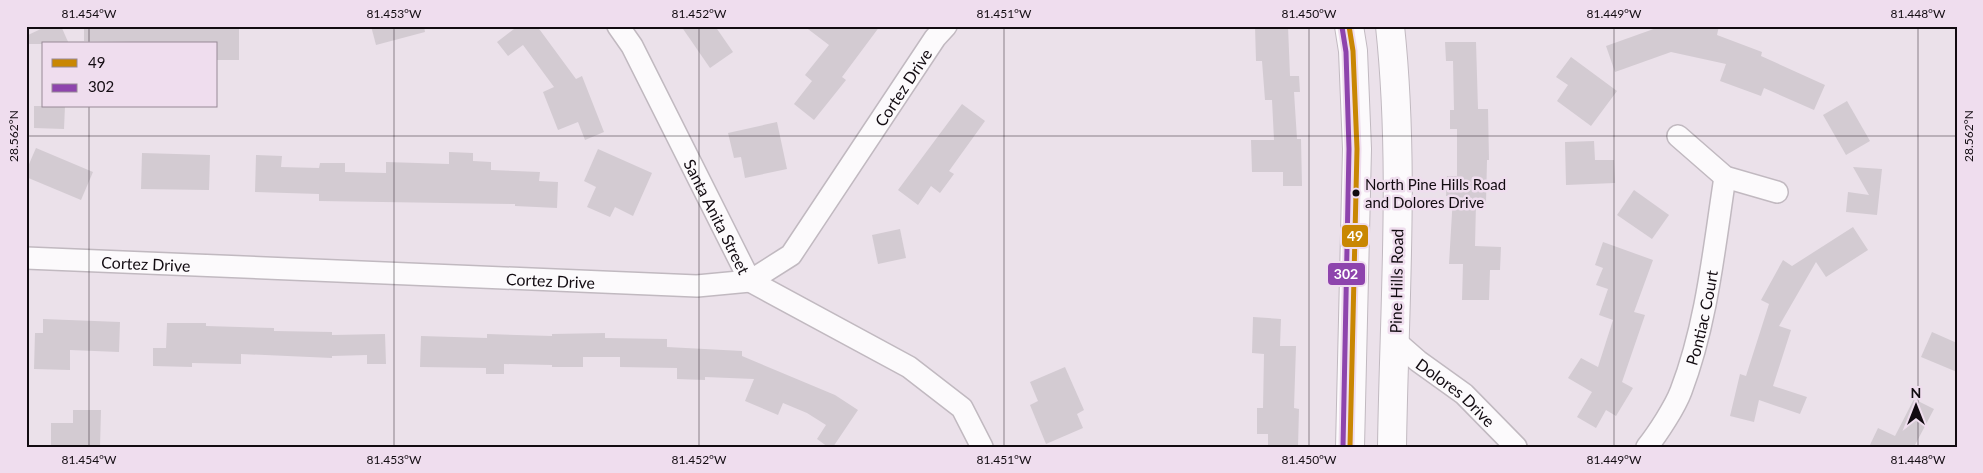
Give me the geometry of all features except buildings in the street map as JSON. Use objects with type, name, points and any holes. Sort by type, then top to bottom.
[{"type":"main road","points":[[1349,26],[1353,51],[1357,149],[1350,447]]},
{"type":"main road","name":"Pine Hills Road","points":[[1390,26],[1397,146],[1397,250],[1392,447]]},
{"type":"street","name":"Santa Anita Street","points":[[618,26],[632,46],[750,281],[909,367],[962,408],[982,447]]},
{"type":"street","name":"Cortez Drive","points":[[26,258],[697,286],[750,281],[791,255],[935,38],[946,26]]},
{"type":"street","points":[[1678,136],[1725,177],[1777,192]]},
{"type":"street","name":"Pontiac Court","points":[[1647,447],[1680,392],[1695,347],[1706,295],[1725,177]]},
{"type":"street","name":"Dolores Drive","points":[[1394,340],[1418,361],[1464,394],[1516,447]]},
{"type":"transit line","name":"49","points":[[1349,26],[1353,51],[1357,149],[1350,447]]},
{"type":"transit line","name":"302","points":[[1342,27],[1346,52],[1349,149],[1343,447]]},
{"type":"place","name":"North Pine Hills Road and Dolores Drive","points":[[1356,193]]}]
